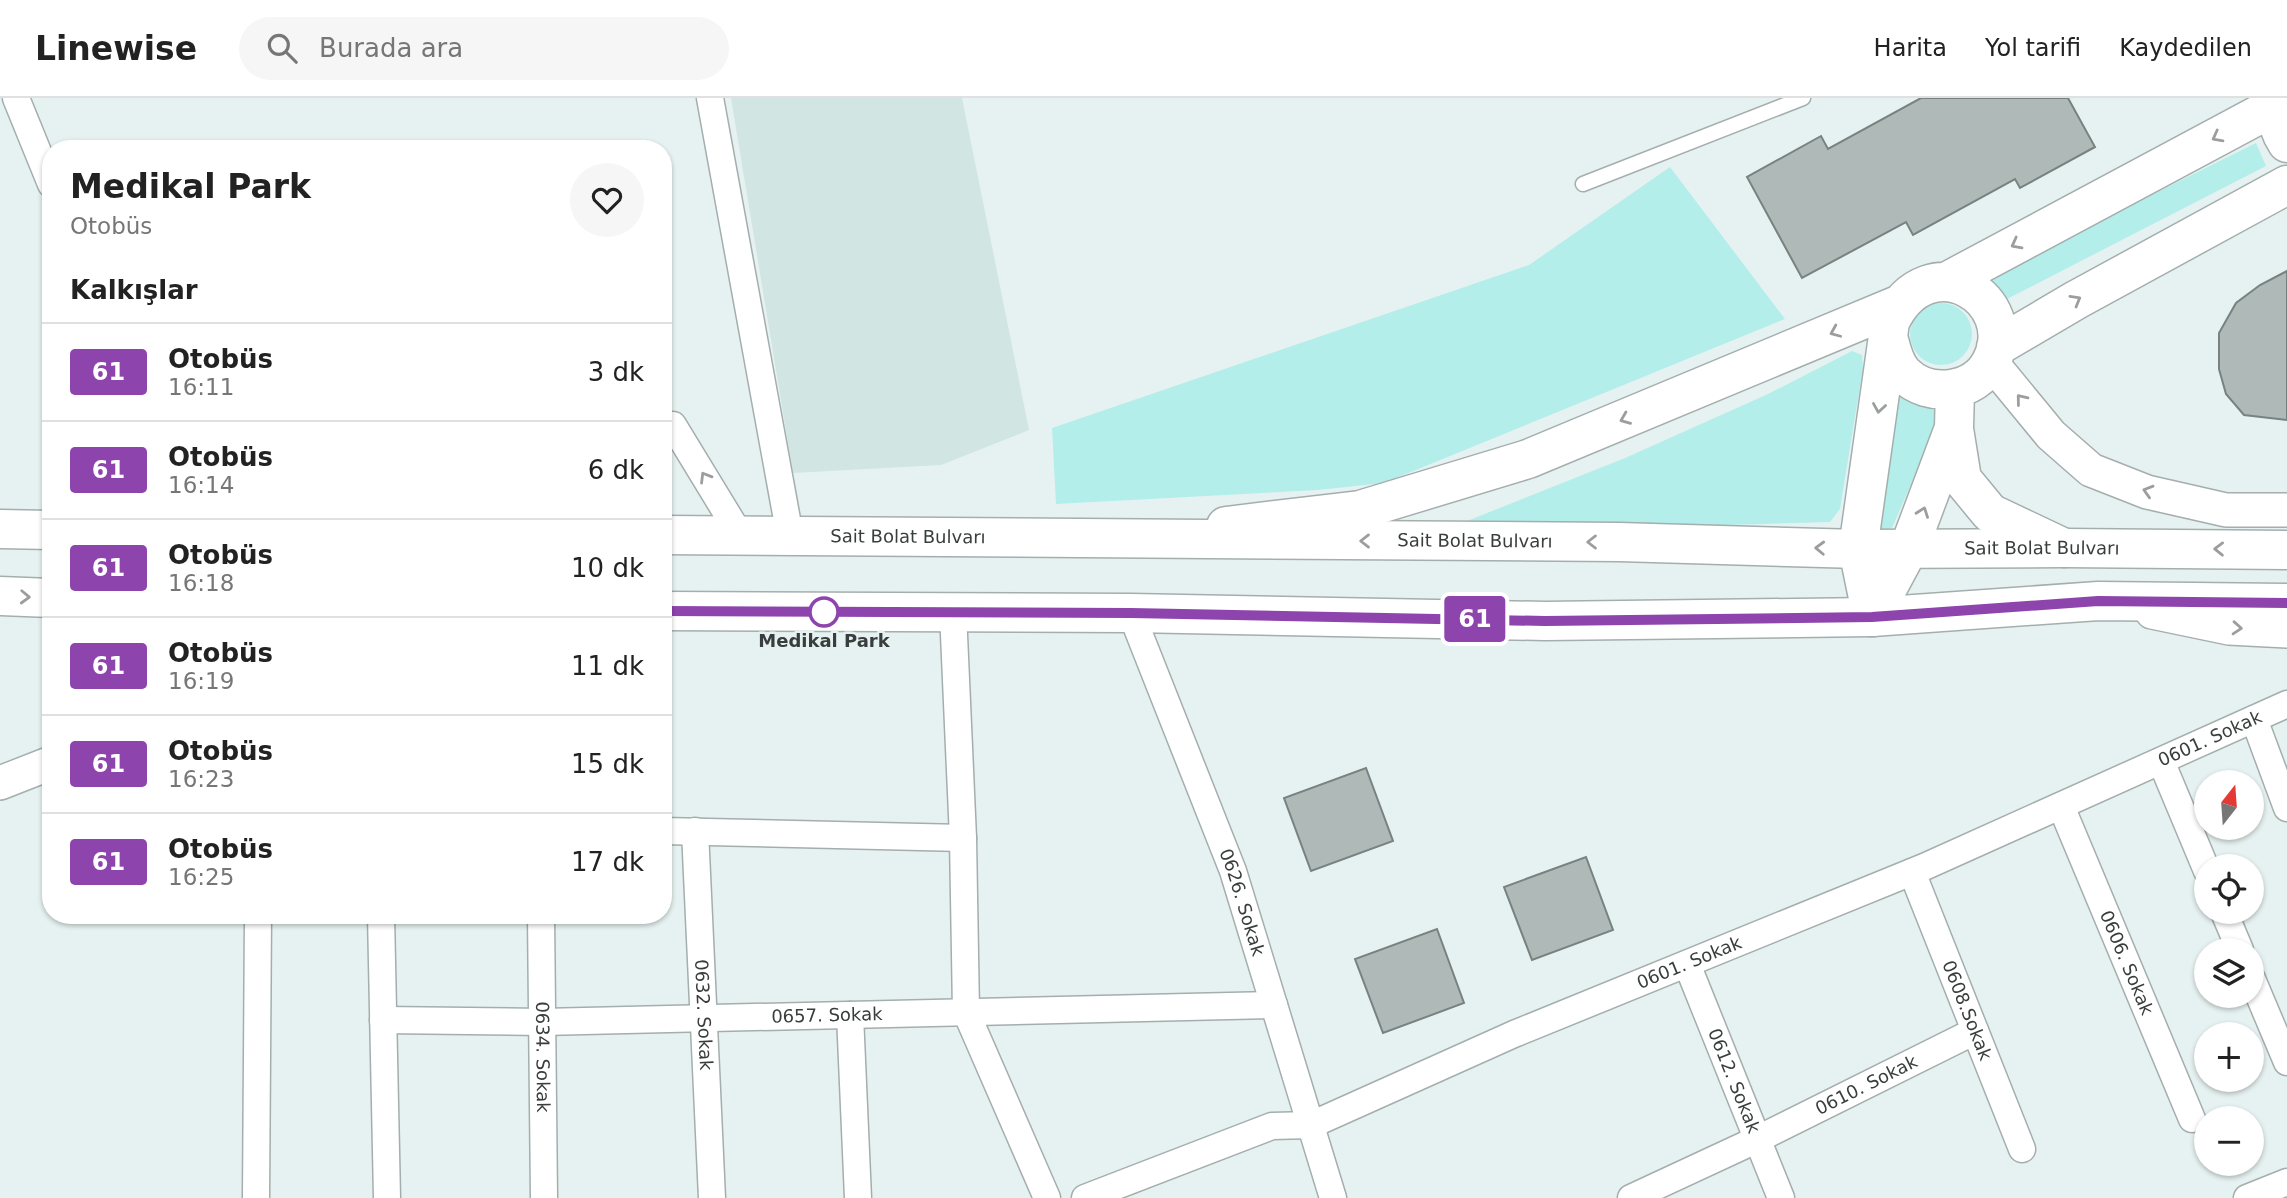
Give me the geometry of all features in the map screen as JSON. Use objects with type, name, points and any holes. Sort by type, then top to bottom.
[{"type":"main road","points":[[2278,101],[2277,120],[2287,143]]},
{"type":"main road","points":[[1946,282],[2278,101]]},
{"type":"main road","points":[[1994,355],[2076,300],[2287,185]]},
{"type":"main road","points":[[1872,617],[1858,549],[1894,323],[1911,292],[1928,284],[1946,282],[1965,286],[1980,296],[1992,311],[1997,329],[1994,355],[1982,375],[1955,389],[1936,390],[1918,384],[1904,374],[1894,358],[1894,323]]},
{"type":"main road","points":[[1122,539],[1360,509],[1386,502],[1528,458],[1894,323]]},
{"type":"main road","points":[[1955,389],[1954,428],[1962,479],[1990,513],[2064,548]]},
{"type":"main road","points":[[1872,617],[1909,548],[1954,428]]},
{"type":"main road","points":[[0,529],[42,530]]},
{"type":"main road","name":"Sait Bolat Bulvarı","points":[[672,535],[1619,542],[1858,549],[2287,550]]},
{"type":"main road","points":[[0,596],[42,598]]},
{"type":"main road","points":[[672,611],[1131,613],[1545,621],[1872,617],[2098,601],[2287,603]]},
{"type":"street","points":[[16,98],[42,162]]},
{"type":"street","points":[[710,98],[790,536]]},
{"type":"street","points":[[1994,355],[2051,435],[2091,470],[2147,492],[2226,510],[2287,510]]},
{"type":"street","points":[[672,425],[740,535]]},
{"type":"street","points":[[2098,601],[2229,628],[2287,631]]},
{"type":"street","points":[[953,612],[963,838],[966,1012],[1046,1198]]},
{"type":"street","name":"0626. Sokak","points":[[1131,613],[1233,871],[1333,1198]]},
{"type":"street","name":"0601. Sokak","points":[[1085,1198],[1272,1126],[1311,1125],[1514,1034],[1912,872],[2287,704]]},
{"type":"street","points":[[2254,719],[2287,808]]},
{"type":"street","points":[[2161,761],[2200,854]]},
{"type":"street","points":[[0,783],[42,766]]},
{"type":"street","name":"0606. Sokak","points":[[2061,806],[2192,1119]]},
{"type":"street","points":[[672,831],[963,838]]},
{"type":"street","name":"0632. Sokak","points":[[695,831],[712,1198]]},
{"type":"street","name":"0608.Sokak","points":[[1912,872],[2022,1149]]},
{"type":"street","points":[[256,1198],[258,924]]},
{"type":"street","points":[[381,924],[387,1198]]},
{"type":"street","name":"0634. Sokak","points":[[541,924],[544,1198]]},
{"type":"street","name":"0612. Sokak","points":[[1687,964],[1781,1198]]},
{"type":"street","name":"0657. Sokak","points":[[383,1020],[542,1022],[1274,1005]]},
{"type":"street","points":[[2264,1007],[2287,1062]]},
{"type":"street","points":[[850,1015],[858,1198]]},
{"type":"street","name":"0610. Sokak","points":[[1631,1198],[1758,1139],[1975,1031]]},
{"type":"street","points":[[2247,1198],[2287,1182]]},
{"type":"lane","points":[[1583,184],[1803,98]]},
{"type":"shaded area","points":[[731,98],[962,98],[1029,430],[941,465],[793,473]]},
{"type":"shaded area","points":[[2256,143],[2266,166],[2007,299],[1988,276]]},
{"type":"shaded area","points":[[1670,167],[1785,319],[1384,483],[1318,490],[1056,504],[1052,428],[1529,265]]},
{"type":"shaded area","points":[[1941,303],[1963,312],[1972,334],[1963,356],[1941,365],[1919,356],[1910,334],[1919,312]]},
{"type":"shaded area","points":[[1852,351],[1862,355],[1863,368],[1840,509],[1830,522],[1621,528],[1457,525],[1625,458],[1768,394]]},
{"type":"shaded area","points":[[1898,391],[1945,406],[1892,528],[1880,530],[1873,517]]},
{"type":"building","points":[[1921,98],[2068,98],[2095,147],[2020,188],[2015,179],[1913,235],[1906,222],[1802,278],[1747,177],[1821,136],[1828,149]]},
{"type":"building","points":[[2287,271],[2287,420],[2244,415],[2226,394],[2219,369],[2219,333],[2236,303],[2260,285]]},
{"type":"building","points":[[1366,768],[1393,841],[1311,871],[1284,798]]},
{"type":"building","points":[[1586,857],[1613,930],[1532,960],[1504,887]]},
{"type":"building","points":[[1437,929],[1464,1003],[1383,1033],[1355,959]]},
{"type":"bus line","name":"61","points":[[672,611],[1131,613],[1545,621],[1872,617],[2098,601],[2287,603]]},
{"type":"place","name":"Medikal Park","points":[[824,612]]}]
